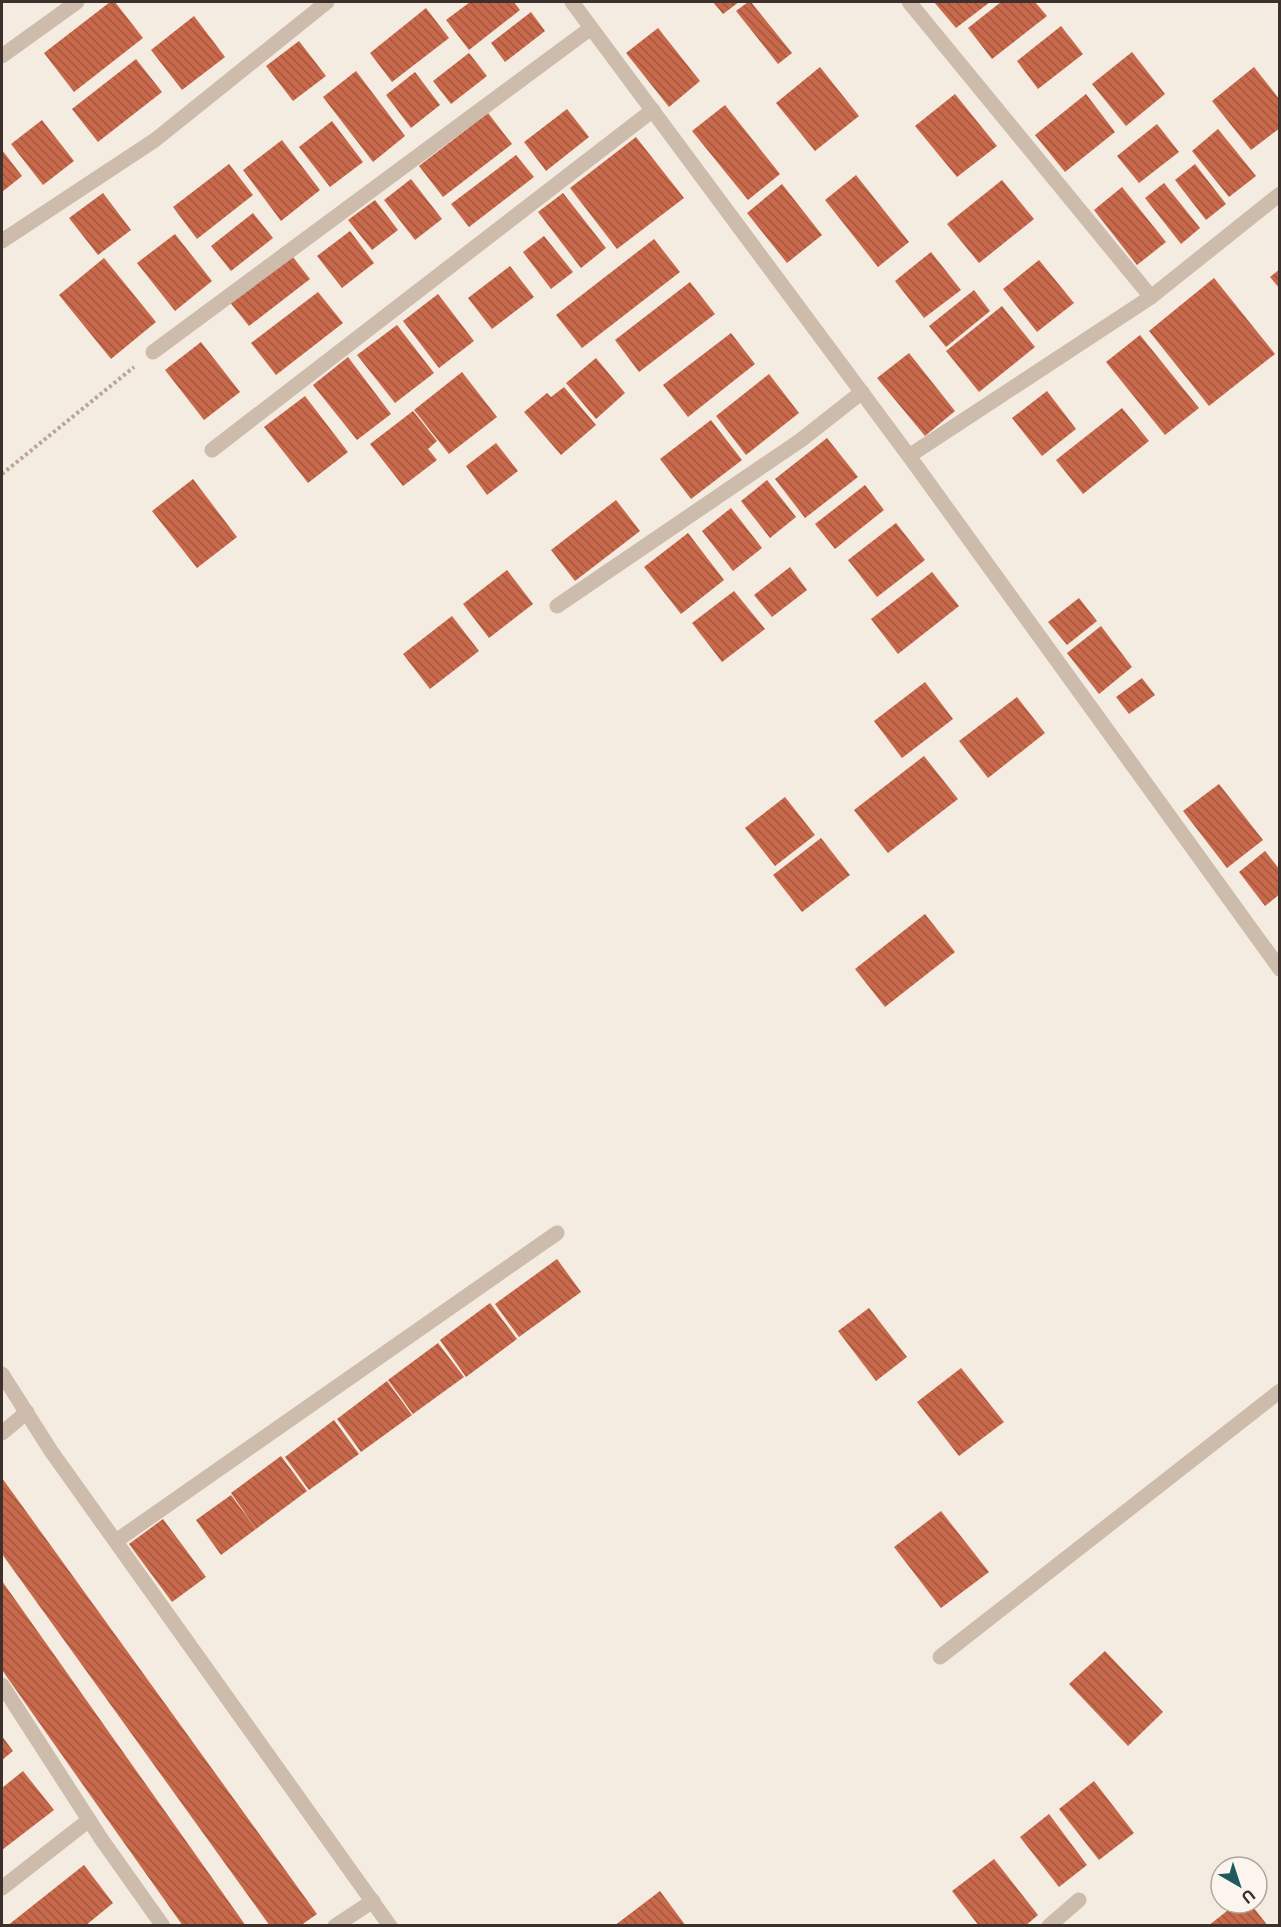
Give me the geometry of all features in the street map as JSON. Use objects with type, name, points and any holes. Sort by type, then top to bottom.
[{"type":"street","points":[[2,56],[77,2]]},
{"type":"street","points":[[2,241],[155,140],[327,2]]},
{"type":"street","points":[[572,2],[909,456],[1280,969]]},
{"type":"street","points":[[909,2],[1151,297]]},
{"type":"street","points":[[153,352],[591,27]]},
{"type":"street","points":[[212,450],[653,110]]},
{"type":"street","points":[[909,456],[1151,297],[1280,194]]},
{"type":"street","points":[[557,606],[801,440],[862,392]]},
{"type":"street","points":[[116,1541],[556,1233]]},
{"type":"street","points":[[2,1374],[51,1450],[390,1926]]},
{"type":"street","points":[[940,1657],[1280,1391]]},
{"type":"street","points":[[2,1433],[27,1412]]},
{"type":"street","points":[[2,1685],[89,1820],[163,1926]]},
{"type":"street","points":[[2,1888],[89,1820]]},
{"type":"street","points":[[1049,1926],[1079,1900]]},
{"type":"street","points":[[335,1926],[373,1901]]},
{"type":"path","points":[[2,474],[153,352]]},
{"type":"building","points":[[110,2],[115,2],[143,38],[74,92],[44,53]]},
{"type":"building","points":[[470,2],[514,2],[520,10],[469,50],[446,20]]},
{"type":"building","points":[[713,2],[739,2],[723,14]]},
{"type":"building","points":[[751,2],[792,53],[778,64],[736,11]]},
{"type":"building","points":[[934,2],[990,2],[956,28]]},
{"type":"building","points":[[1001,2],[1035,2],[1047,16],[992,59],[968,28]]},
{"type":"building","points":[[426,8],[449,38],[392,82],[370,53]]},
{"type":"building","points":[[531,12],[545,31],[505,62],[491,43]]},
{"type":"building","points":[[194,16],[225,57],[182,90],[151,50]]},
{"type":"building","points":[[1061,26],[1083,54],[1038,89],[1017,61]]},
{"type":"building","points":[[658,28],[700,81],[669,107],[626,53]]},
{"type":"building","points":[[299,41],[326,76],[293,101],[266,66]]},
{"type":"building","points":[[1132,52],[1165,94],[1126,126],[1092,84]]},
{"type":"building","points":[[469,53],[487,76],[451,104],[433,81]]},
{"type":"building","points":[[136,59],[162,92],[98,142],[72,109]]},
{"type":"building","points":[[820,67],[859,116],[815,151],[776,103]]},
{"type":"building","points":[[1254,67],[1280,100],[1280,128],[1251,150],[1212,101]]},
{"type":"building","points":[[356,71],[405,136],[373,162],[323,97]]},
{"type":"building","points":[[415,72],[440,105],[411,128],[386,95]]},
{"type":"building","points":[[955,94],[997,146],[957,177],[915,126]]},
{"type":"building","points":[[1086,94],[1115,132],[1065,172],[1035,135]]},
{"type":"building","points":[[725,105],[780,174],[748,200],[692,131]]},
{"type":"building","points":[[567,109],[589,137],[546,171],[524,142]]},
{"type":"building","points":[[488,113],[512,144],[443,197],[419,166]]},
{"type":"building","points":[[42,120],[74,161],[43,185],[11,144]]},
{"type":"building","points":[[332,121],[363,162],[330,187],[299,147]]},
{"type":"building","points":[[1157,124],[1179,152],[1139,183],[1117,156]]},
{"type":"building","points":[[1218,129],[1256,176],[1229,197],[1192,151]]},
{"type":"building","points":[[636,137],[684,198],[617,249],[570,188]]},
{"type":"building","points":[[282,140],[320,190],[281,221],[243,170]]},
{"type":"building","points":[[2,150],[22,176],[2,192]]},
{"type":"building","points":[[516,155],[534,177],[469,227],[451,204]]},
{"type":"building","points":[[229,164],[253,195],[197,239],[173,207]]},
{"type":"building","points":[[1195,164],[1226,204],[1206,220],[1175,180]]},
{"type":"building","points":[[856,175],[909,242],[878,267],[825,200]]},
{"type":"building","points":[[411,179],[442,219],[415,240],[384,200]]},
{"type":"building","points":[[1002,180],[1034,219],[979,263],[947,224]]},
{"type":"building","points":[[1164,183],[1200,228],[1181,244],[1145,198]]},
{"type":"building","points":[[782,184],[822,235],[787,263],[747,213]]},
{"type":"building","points":[[1122,187],[1166,242],[1137,265],[1094,210]]},
{"type":"building","points":[[103,193],[131,230],[98,255],[69,218]]},
{"type":"building","points":[[563,193],[606,248],[581,268],[538,212]]},
{"type":"building","points":[[375,200],[398,230],[372,250],[348,220]]},
{"type":"building","points":[[253,213],[273,238],[231,271],[211,246]]},
{"type":"building","points":[[350,231],[374,263],[342,288],[317,256]]},
{"type":"building","points":[[175,234],[212,281],[175,311],[137,263]]},
{"type":"building","points":[[544,236],[573,272],[551,289],[523,252]]},
{"type":"building","points":[[654,239],[680,272],[582,348],[556,315]]},
{"type":"building","points":[[289,252],[310,279],[249,326],[228,300]]},
{"type":"building","points":[[931,252],[961,290],[924,318],[895,281]]},
{"type":"building","points":[[104,258],[156,322],[111,359],[59,295]]},
{"type":"building","points":[[1039,260],[1074,303],[1037,332],[1003,289]]},
{"type":"building","points":[[510,266],[534,297],[492,329],[468,298]]},
{"type":"building","points":[[1280,269],[1280,289],[1270,277]]},
{"type":"building","points":[[1214,278],[1275,354],[1209,406],[1149,331]]},
{"type":"building","points":[[690,282],[715,314],[639,372],[615,340]]},
{"type":"building","points":[[974,290],[990,311],[946,347],[929,326]]},
{"type":"building","points":[[318,292],[343,323],[276,375],[251,343]]},
{"type":"building","points":[[438,294],[474,341],[439,368],[403,321]]},
{"type":"building","points":[[1002,306],[1035,347],[979,392],[946,351]]},
{"type":"building","points":[[397,325],[434,373],[395,403],[357,355]]},
{"type":"building","points":[[731,333],[755,364],[688,417],[663,385]]},
{"type":"building","points":[[1140,335],[1199,408],[1165,435],[1106,362]]},
{"type":"building","points":[[201,342],[240,392],[204,420],[165,370]]},
{"type":"building","points":[[909,353],[955,411],[925,436],[877,378]]},
{"type":"building","points":[[348,357],[391,414],[357,440],[313,385]]},
{"type":"building","points":[[596,358],[625,393],[596,419],[566,383]]},
{"type":"building","points":[[462,372],[497,417],[449,454],[414,410]]},
{"type":"building","points":[[769,374],[799,413],[746,455],[716,416]]},
{"type":"building","points":[[564,387],[596,425],[561,455],[524,412],[547,393],[551,397]]},
{"type":"building","points":[[1047,391],[1076,429],[1042,456],[1012,418]]},
{"type":"building","points":[[305,396],[348,452],[308,483],[264,427]]},
{"type":"building","points":[[1122,408],[1149,441],[1083,494],[1056,460]]},
{"type":"building","points":[[413,411],[437,441],[428,449],[437,460],[403,486],[370,444]]},
{"type":"building","points":[[711,420],[742,460],[691,499],[660,459]]},
{"type":"building","points":[[827,438],[858,477],[805,518],[775,479]]},
{"type":"building","points":[[496,443],[518,471],[487,495],[466,466]]},
{"type":"building","points":[[193,479],[237,537],[197,568],[152,511]]},
{"type":"building","points":[[767,480],[796,517],[770,538],[741,501]]},
{"type":"building","points":[[865,485],[884,510],[835,549],[815,524]]},
{"type":"building","points":[[616,500],[640,531],[575,581],[551,550]]},
{"type":"building","points":[[731,508],[762,548],[733,571],[702,531]]},
{"type":"building","points":[[896,523],[925,560],[877,597],[848,560]]},
{"type":"building","points":[[688,533],[724,580],[681,614],[644,567]]},
{"type":"building","points":[[790,567],[807,590],[772,617],[754,595]]},
{"type":"building","points":[[507,570],[533,604],[489,638],[463,604]]},
{"type":"building","points":[[932,572],[959,606],[898,654],[871,619]]},
{"type":"building","points":[[734,591],[765,629],[722,662],[692,623]]},
{"type":"building","points":[[1079,598],[1097,621],[1067,645],[1048,622]]},
{"type":"building","points":[[452,616],[479,651],[430,689],[403,654]]},
{"type":"building","points":[[1101,626],[1132,667],[1099,694],[1067,653]]},
{"type":"building","points":[[1142,678],[1155,695],[1129,714],[1116,697]]},
{"type":"building","points":[[925,682],[953,719],[902,758],[874,721]]},
{"type":"building","points":[[1017,697],[1045,733],[988,778],[959,741]]},
{"type":"building","points":[[924,756],[958,799],[888,853],[854,810]]},
{"type":"building","points":[[1219,784],[1263,840],[1227,868],[1183,811]]},
{"type":"building","points":[[785,797],[815,835],[775,866],[745,828]]},
{"type":"building","points":[[821,838],[850,875],[802,912],[773,875]]},
{"type":"building","points":[[1265,851],[1280,870],[1280,894],[1265,906],[1239,872]]},
{"type":"building","points":[[925,914],[955,952],[885,1007],[855,969]]},
{"type":"building","points":[[557,1259],[581,1292],[519,1337],[495,1304]]},
{"type":"building","points":[[490,1303],[517,1339],[466,1377],[440,1340]]},
{"type":"building","points":[[869,1308],[907,1357],[876,1381],[838,1331]]},
{"type":"building","points":[[438,1343],[464,1377],[413,1414],[388,1380]]},
{"type":"building","points":[[961,1368],[1004,1422],[959,1456],[917,1402]]},
{"type":"building","points":[[387,1381],[412,1415],[361,1452],[337,1419]]},
{"type":"building","points":[[334,1420],[359,1454],[309,1490],[285,1457]]},
{"type":"building","points":[[281,1456],[307,1491],[256,1529],[231,1493]]},
{"type":"building","points":[[2,1478],[317,1914],[300,1926],[270,1926],[2,1554]]},
{"type":"building","points":[[231,1495],[256,1529],[221,1555],[196,1520]]},
{"type":"building","points":[[941,1511],[989,1572],[941,1608],[894,1547]]},
{"type":"building","points":[[163,1519],[206,1577],[172,1602],[129,1544]]},
{"type":"building","points":[[2,1581],[246,1926],[183,1926],[88,1792],[2,1670]]},
{"type":"building","points":[[1105,1651],[1163,1712],[1128,1746],[1069,1684]]},
{"type":"building","points":[[2,1736],[13,1751],[2,1760]]},
{"type":"building","points":[[23,1771],[54,1810],[2,1850],[2,1788]]},
{"type":"building","points":[[1094,1781],[1134,1833],[1099,1860],[1059,1809]]},
{"type":"building","points":[[1049,1814],[1087,1865],[1059,1887],[1020,1837]]},
{"type":"building","points":[[994,1859],[1038,1915],[1025,1926],[979,1926],[952,1891]]},
{"type":"building","points":[[84,1865],[113,1903],[85,1926],[7,1926]]},
{"type":"building","points":[[660,1891],[686,1926],[614,1926]]},
{"type":"building","points":[[1222,1915],[1259,1915],[1268,1926],[1208,1926]]}]
